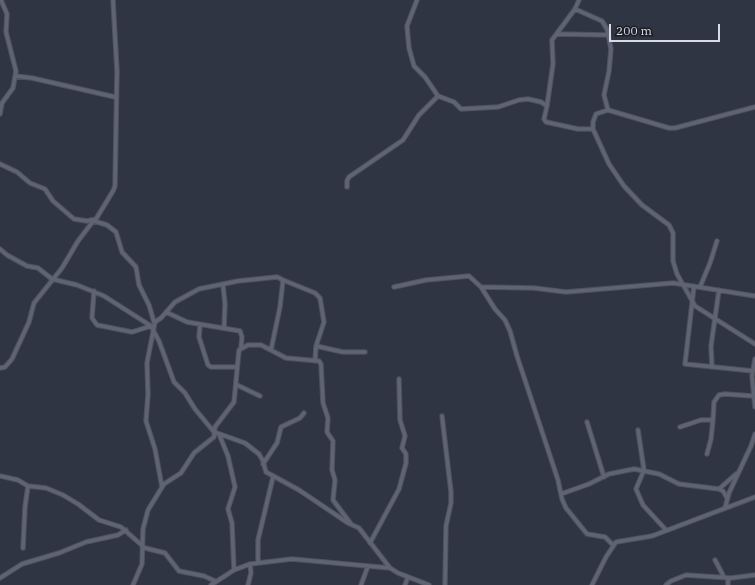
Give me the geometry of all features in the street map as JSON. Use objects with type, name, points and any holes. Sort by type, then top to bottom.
[{"type":"street","points":[[0,114],[2,103],[12,92],[15,76],[6,32],[7,14],[1,0]]},
{"type":"street","points":[[0,368],[5,367],[12,359],[29,322],[34,303],[62,268],[78,241],[96,219],[110,198],[115,186],[115,96],[117,71],[113,0]]},
{"type":"street","points":[[417,0],[407,26],[409,48],[414,66],[425,76],[438,96],[454,102],[461,109],[498,107],[519,100],[528,99],[541,102],[547,106]]},
{"type":"street","points":[[579,0],[575,9],[551,44],[553,64],[544,118],[546,122],[578,129],[593,129]]},
{"type":"street","points":[[575,9],[606,24],[611,49],[609,71],[605,86],[605,103],[608,110]]},
{"type":"street","points":[[557,34],[608,35]]},
{"type":"street","points":[[15,76],[32,78],[115,96]]},
{"type":"street","points":[[347,187],[346,181],[349,177],[403,140],[419,115],[438,96]]},
{"type":"street","points":[[605,103],[600,112],[594,118],[593,129],[609,164],[624,186],[642,205],[670,225],[673,233],[673,261],[682,284],[695,306],[755,344]]},
{"type":"street","points":[[600,112],[608,110],[669,128],[676,128],[755,107]]},
{"type":"street","points":[[0,164],[17,172],[30,183],[45,189],[52,201],[74,219],[102,223],[114,230],[122,252],[135,266],[138,285],[149,306],[153,325],[174,382],[185,393],[195,409],[214,432],[245,443],[258,454],[264,470],[273,477],[299,490],[351,524],[360,528],[390,568]]},
{"type":"street","points":[[700,287],[717,241]]},
{"type":"street","points":[[0,249],[7,255],[28,266],[38,268],[52,279],[72,283],[94,291],[153,325]]},
{"type":"street","points":[[394,287],[426,280],[469,276],[481,287],[495,309],[505,320],[510,331],[566,508],[587,534],[604,537],[613,545]]},
{"type":"street","points":[[94,291],[92,318],[97,325],[132,332],[153,325],[182,297],[199,289],[277,277],[315,293],[320,298],[324,322],[316,346],[315,361]]},
{"type":"street","points":[[271,350],[280,307],[283,280]]},
{"type":"street","points":[[481,287],[534,288],[566,292],[637,287],[665,283],[682,284],[755,296]]},
{"type":"street","points":[[223,285],[225,304],[224,328]]},
{"type":"street","points":[[694,286],[685,363],[687,366],[753,371]]},
{"type":"street","points":[[712,367],[711,346],[719,290]]},
{"type":"street","points":[[133,585],[142,564],[145,518],[154,497],[162,487],[181,473],[194,453],[211,440],[215,427],[234,402],[237,358],[241,347],[242,337],[240,331],[187,322],[166,312]]},
{"type":"street","points":[[153,325],[147,364],[148,406],[146,421],[155,450],[162,487]]},
{"type":"street","points":[[200,325],[199,338],[208,365],[211,367],[237,367]]},
{"type":"street","points":[[241,347],[254,344],[271,350],[286,358],[319,361],[323,370],[323,403],[328,418],[327,432],[333,441],[332,470],[335,480],[333,500],[351,524]]},
{"type":"street","points":[[316,346],[343,352],[365,352]]},
{"type":"street","points":[[755,359],[753,371],[753,396],[755,407]]},
{"type":"street","points":[[370,543],[399,489],[406,463],[406,454],[402,448],[405,436],[400,420],[399,379]]},
{"type":"street","points":[[236,385],[260,396]]},
{"type":"street","points":[[707,454],[711,439],[714,402],[719,395],[753,396]]},
{"type":"street","points":[[263,464],[277,443],[281,427],[300,418],[304,413]]},
{"type":"street","points":[[442,416],[451,492],[451,502],[446,526],[445,585]]},
{"type":"street","points":[[680,426],[701,420],[713,420]]},
{"type":"street","points":[[587,422],[604,477]]},
{"type":"street","points":[[638,430],[644,470],[636,489],[643,505],[666,530]]},
{"type":"street","points":[[219,434],[228,456],[235,487],[228,509],[232,523],[234,570]]},
{"type":"street","points":[[725,508],[736,474],[748,454],[755,434]]},
{"type":"street","points":[[561,494],[590,484],[604,477],[634,470],[644,470],[659,474],[679,484],[719,489],[723,491],[727,498]]},
{"type":"street","points":[[719,489],[736,474]]},
{"type":"street","points":[[0,476],[18,480],[28,486],[46,488],[63,495],[99,520],[116,525],[126,530],[143,546],[165,553],[179,571],[204,576],[215,581]]},
{"type":"street","points":[[258,562],[258,540],[273,477]]},
{"type":"street","points":[[23,548],[25,507],[28,486]]},
{"type":"street","points":[[592,585],[616,542],[652,536],[755,497]]},
{"type":"street","points":[[0,578],[22,564],[59,553],[86,542],[118,535],[126,530]]},
{"type":"street","points":[[211,585],[234,570],[250,564],[292,559],[390,568],[417,583],[429,585]]},
{"type":"street","points":[[715,560],[726,577],[728,585]]},
{"type":"street","points":[[248,585],[251,573],[250,564]]},
{"type":"street","points":[[361,585],[368,566]]},
{"type":"street","points":[[666,585],[670,581],[686,575],[726,577],[755,575]]},
{"type":"street","points":[[405,585],[408,577]]}]
